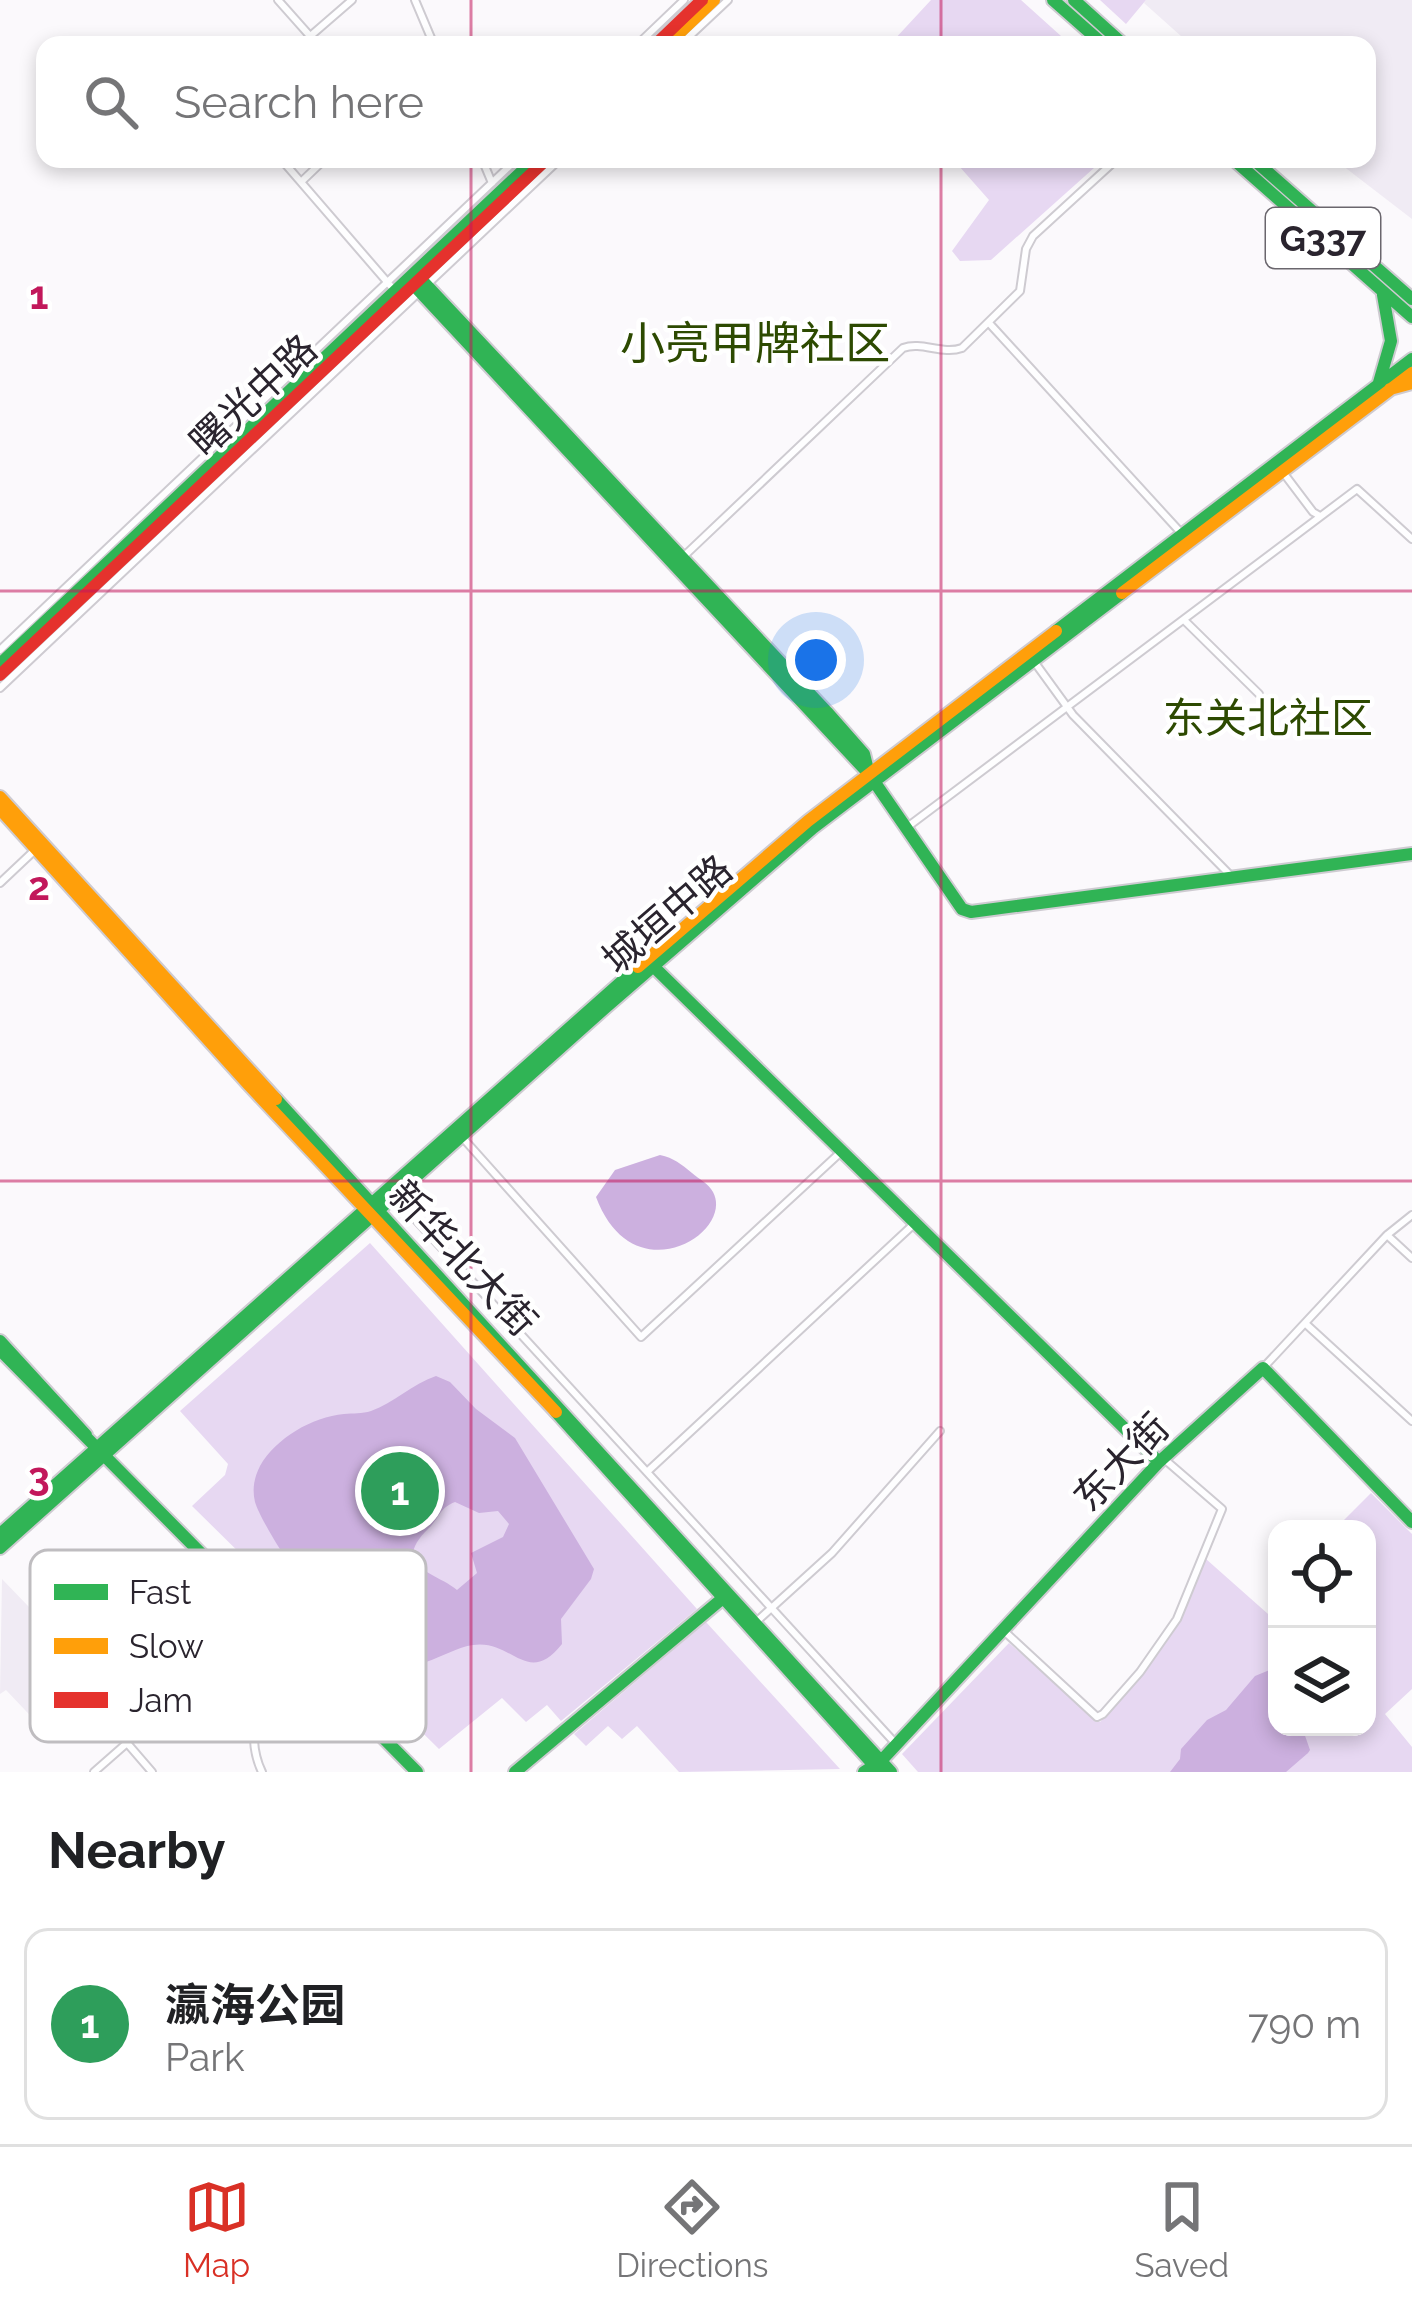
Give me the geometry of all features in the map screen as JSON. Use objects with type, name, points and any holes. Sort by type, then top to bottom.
[{"type":"main road","points":[[664,36],[702,0]]},
{"type":"main road","points":[[676,36],[714,0]]},
{"type":"main road","points":[[1053,0],[1094,36]]},
{"type":"main road","points":[[1074,0],[1114,36]]},
{"type":"main road","name":"曙光中路","points":[[0,664],[392,286],[417,282],[494,189],[523,168]]},
{"type":"main road","name":"曙光中路","points":[[0,675],[537,168]]},
{"type":"main road","name":"G337","points":[[1243,168],[1412,317]]},
{"type":"main road","name":"G337","points":[[1263,168],[1412,299]]},
{"type":"main road","points":[[417,282],[852,740],[864,754],[872,777]]},
{"type":"main road","points":[[417,282],[872,777],[956,903],[971,912],[1412,854]]},
{"type":"main road","points":[[1395,284],[1412,290]]},
{"type":"main road","points":[[1380,288],[1392,329],[1384,388],[1412,383]]},
{"type":"main road","name":"城垣中路","points":[[372,1210],[395,1197],[872,777],[1282,471],[1384,388],[1412,359]]},
{"type":"main road","name":"城垣中路","points":[[0,1547],[730,887],[1183,536],[1384,388],[1412,373]]},
{"type":"main road","name":"新华北大街","points":[[0,797],[878,1768]]},
{"type":"main road","name":"新华北大街","points":[[0,809],[756,1622],[878,1768]]},
{"type":"main road","points":[[653,966],[1161,1460]]},
{"type":"main road","points":[[0,1341],[81,1426],[99,1453]]},
{"type":"main road","points":[[0,1350],[197,1550]]},
{"type":"main road","points":[[1263,1368],[1412,1522]]},
{"type":"main road","name":"东大街","points":[[878,1768],[1161,1460],[1263,1368]]},
{"type":"main road","name":"城垣中路","points":[[0,1534],[99,1453]]},
{"type":"main road","points":[[515,1772],[723,1598]]},
{"type":"main road","points":[[387,1742],[417,1772]]},
{"type":"street","points":[[278,0],[309,36]]},
{"type":"street","points":[[311,36],[352,0]]},
{"type":"street","points":[[415,0],[430,36]]},
{"type":"street","points":[[646,36],[684,0]]},
{"type":"street","points":[[690,36],[728,0]]},
{"type":"street","points":[[289,168],[392,286]]},
{"type":"street","points":[[301,182],[316,168]]},
{"type":"street","points":[[486,168],[494,189]]},
{"type":"street","points":[[0,650],[392,286],[510,168]]},
{"type":"street","points":[[0,688],[417,282],[550,168]]},
{"type":"street","points":[[682,558],[903,349],[915,345],[957,350],[988,323],[1020,292],[1025,249],[1034,236],[1107,168]]},
{"type":"street","points":[[988,323],[1183,536]]},
{"type":"street","points":[[1282,471],[1320,516]]},
{"type":"street","points":[[906,828],[1357,489],[1412,539]]},
{"type":"street","points":[[1184,620],[1259,694]]},
{"type":"street","points":[[1033,660],[1067,708],[1231,876]]},
{"type":"street","points":[[0,883],[36,849]]},
{"type":"street","points":[[462,1137],[641,1337],[842,1151]]},
{"type":"street","points":[[395,1197],[896,1744]]},
{"type":"street","name":"东大街","points":[[1263,1368],[1387,1235],[1412,1215]]},
{"type":"street","points":[[647,1472],[914,1224]]},
{"type":"street","points":[[1387,1235],[1412,1258]]},
{"type":"street","points":[[1306,1324],[1412,1421]]},
{"type":"street","points":[[756,1622],[832,1553],[940,1431]]},
{"type":"street","points":[[1004,1631],[1096,1717],[1102,1714],[1140,1672],[1177,1619],[1222,1509],[1161,1460]]},
{"type":"street","points":[[253,1742],[262,1772]]},
{"type":"street","points":[[94,1772],[127,1743],[152,1772]]},
{"type":"shaded area","points":[[931,0],[1021,0],[1061,36],[898,36]]},
{"type":"shaded area","points":[[1100,0],[1146,0],[1126,24]]},
{"type":"shaded area","points":[[1412,0],[1412,219],[1346,168],[1376,168],[1376,36],[1181,36],[1144,3]]},
{"type":"shaded area","points":[[961,168],[1094,168],[991,260],[960,261],[952,251],[989,200]]},
{"type":"shaded area","points":[[660,1155],[706,1184],[716,1208],[695,1238],[655,1250],[633,1244],[613,1227],[596,1197],[615,1170]]},
{"type":"shaded area","points":[[370,1243],[697,1609],[561,1721],[547,1705],[526,1722],[502,1698],[439,1749],[426,1736],[426,1550],[237,1550],[192,1506],[225,1475],[228,1464],[180,1411]]},
{"type":"shaded area","points":[[436,1376],[450,1382],[515,1438],[594,1569],[561,1619],[562,1644],[550,1656],[529,1662],[499,1648],[473,1645],[426,1662],[426,1570],[457,1590],[477,1573],[471,1553],[503,1537],[509,1524],[498,1511],[479,1513],[450,1504],[414,1550],[280,1550],[255,1502],[254,1484],[267,1456],[285,1438],[320,1419],[371,1411]]},
{"type":"shaded area","points":[[1371,1493],[1412,1534],[1412,1689],[1385,1714],[1412,1747],[1412,1772],[918,1772],[902,1754],[1009,1643],[1100,1722],[1160,1646],[1206,1559],[1268,1614],[1268,1736],[1376,1736],[1376,1520],[1344,1520]]},
{"type":"shaded area","points":[[2,1579],[30,1608],[30,1715],[6,1690],[0,1694]]},
{"type":"shaded area","points":[[706,1622],[840,1769],[679,1772],[637,1726],[622,1739],[608,1726],[586,1746],[574,1734]]},
{"type":"shaded area","points":[[1268,1671],[1268,1736],[1305,1736],[1308,1753],[1286,1772],[1170,1772],[1181,1749],[1207,1720],[1226,1710],[1255,1676]]},
{"type":"traffic: fast","points":[[1053,0],[1094,36]]},
{"type":"traffic: fast","points":[[1074,0],[1114,36]]},
{"type":"traffic: fast","points":[[0,664],[525,168]]},
{"type":"traffic: fast","points":[[1243,168],[1412,317]]},
{"type":"traffic: fast","points":[[1263,168],[1412,299]]},
{"type":"traffic: fast","points":[[419,277],[827,712],[864,754],[869,774]]},
{"type":"traffic: fast","points":[[408,279],[869,774],[962,909],[971,912],[1412,854]]},
{"type":"traffic: fast","points":[[1378,386],[1391,341],[1383,295]]},
{"type":"traffic: fast","points":[[1056,631],[1412,359]]},
{"type":"traffic: fast","points":[[0,1548],[813,828],[1122,593]]},
{"type":"traffic: fast","points":[[653,966],[1159,1462]]},
{"type":"traffic: fast","points":[[0,1534],[638,967]]},
{"type":"traffic: fast","points":[[276,1099],[891,1772]]},
{"type":"traffic: fast","points":[[0,1341],[86,1435]]},
{"type":"traffic: fast","points":[[0,1350],[198,1550]]},
{"type":"traffic: fast","points":[[864,1772],[881,1761],[1159,1462],[1263,1368],[1412,1522]]},
{"type":"traffic: fast","points":[[556,1412],[880,1772]]},
{"type":"traffic: fast","points":[[515,1772],[723,1598]]},
{"type":"traffic: fast","points":[[387,1742],[417,1772]]},
{"type":"traffic: slow","points":[[676,36],[714,0]]},
{"type":"traffic: slow","points":[[1122,593],[1412,373]]},
{"type":"traffic: slow","points":[[1390,389],[1412,383]]},
{"type":"traffic: slow","points":[[638,967],[808,821],[1056,631]]},
{"type":"traffic: slow","points":[[0,797],[276,1099]]},
{"type":"traffic: slow","points":[[0,809],[248,1084],[556,1412]]},
{"type":"traffic: jam","points":[[664,36],[702,0]]},
{"type":"traffic: jam","points":[[0,675],[537,168]]},
{"type":"place","name":"瀛海公园","points":[[400,1491]]},
{"type":"district","name":"小亮甲牌社区","points":[[755,343]]},
{"type":"district","name":"东关北社区","points":[[1268,718]]}]
